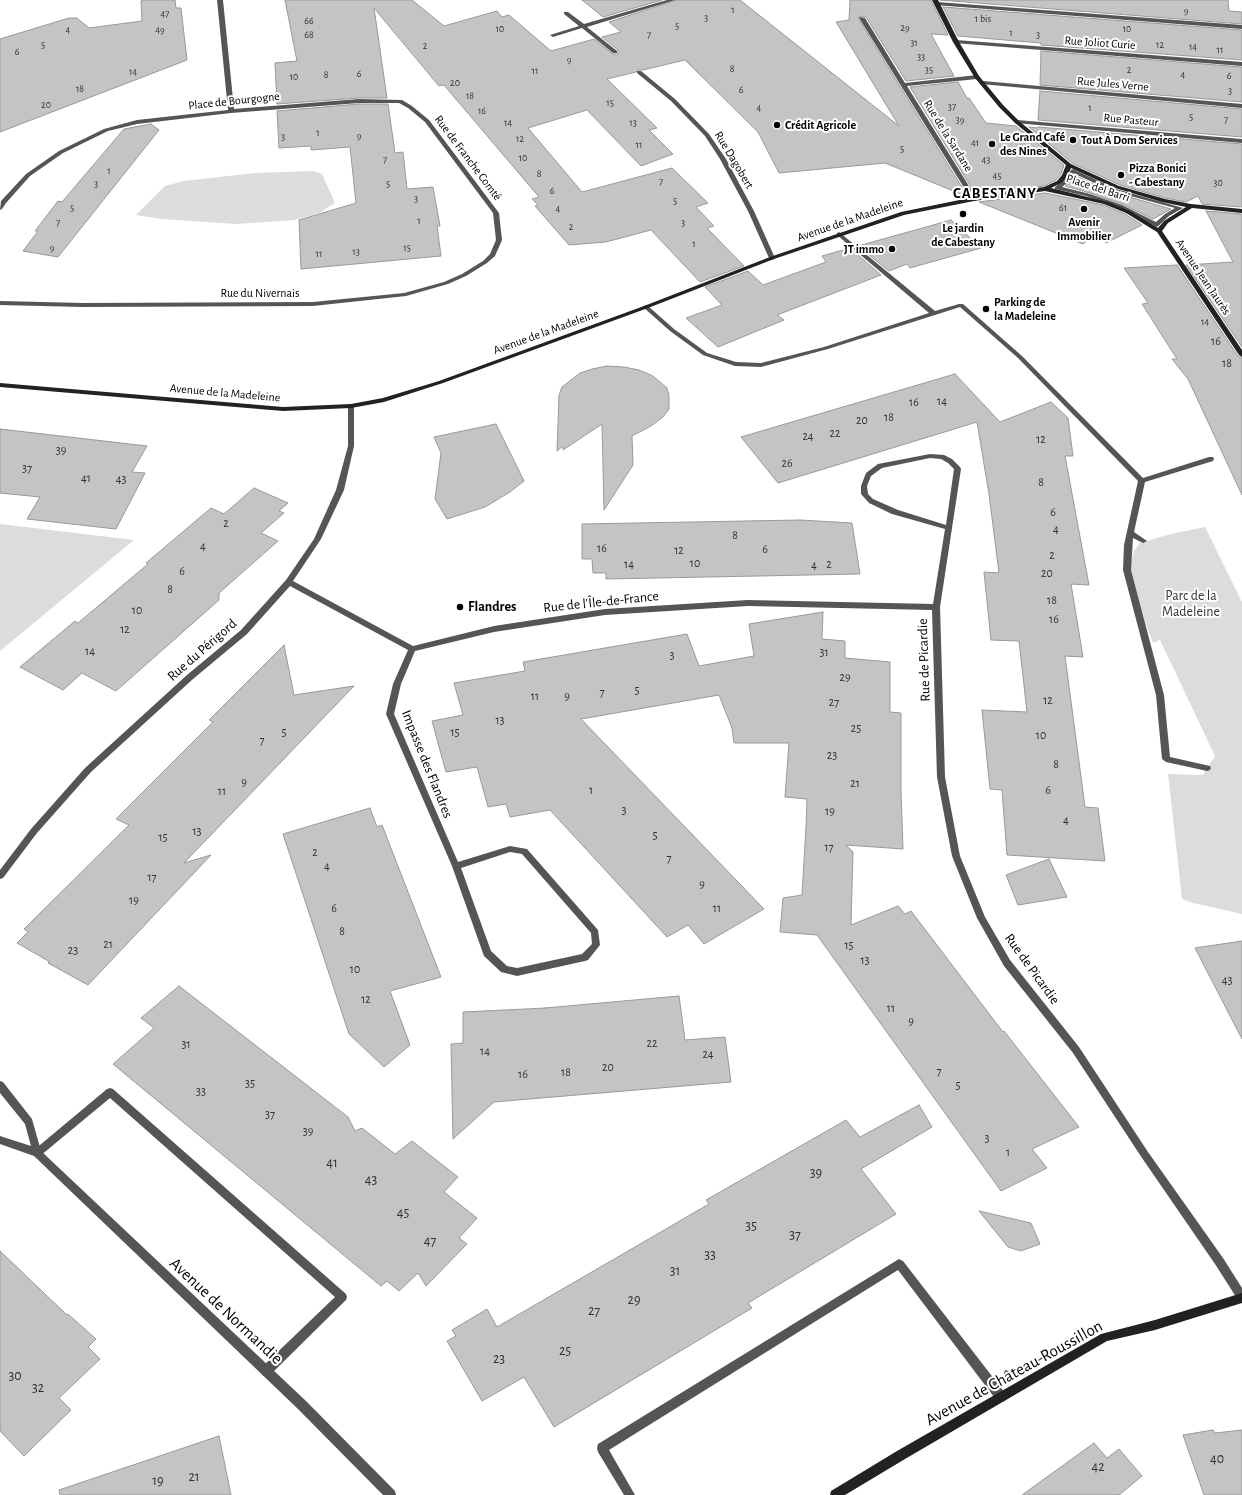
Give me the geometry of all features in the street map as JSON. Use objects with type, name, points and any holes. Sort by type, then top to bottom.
[{"type":"street","points":[[220,0],[231,111]]},
{"type":"street","points":[[553,35],[672,0]]},
{"type":"street","points":[[936,2],[1242,28]]},
{"type":"street","points":[[936,2],[956,42],[977,77],[1001,106],[1069,165],[1100,180],[1148,196],[1191,206],[1242,211]]},
{"type":"street","points":[[566,13],[615,52]]},
{"type":"street","name":"Rue de la Sardane","points":[[862,18],[974,198]]},
{"type":"street","name":"Rue Joliot Curie","points":[[956,42],[1242,64]]},
{"type":"street","name":"Rue Dagobert","points":[[639,72],[673,100],[707,135],[723,159],[772,258]]},
{"type":"street","name":"Rue de la Sardane","points":[[903,84],[977,77]]},
{"type":"street","name":"Rue Jules Verne","points":[[983,83],[1242,106]]},
{"type":"street","name":"Place de Bourgogne","points":[[0,208],[3,202],[28,175],[75,144],[106,130],[136,122],[231,111],[359,101],[400,100]]},
{"type":"street","name":"Rue de Franche Comté","points":[[400,100],[427,121],[496,213],[499,240]]},
{"type":"street","name":"Rue Pasteur","points":[[1018,122],[1242,141]]},
{"type":"street","points":[[1045,189],[1059,182],[1065,176],[1069,165]]},
{"type":"street","name":"Place del Barri","points":[[1073,171],[1114,190],[1180,208],[1167,216],[1157,225],[1152,223],[1131,211],[1114,204],[1057,188],[1070,178],[1073,171]]},
{"type":"street","name":"Avenue de la Madeleine","points":[[0,386],[283,409],[351,406],[384,400],[441,382],[646,307],[772,258],[849,230],[903,213],[974,198],[1045,189],[1085,197]]},
{"type":"street","name":"Avenue Jean Jaurès","points":[[1085,197],[1128,212],[1159,231],[1242,355]]},
{"type":"street","name":"Avenue Jean Jaurès","points":[[1159,231],[1166,222],[1191,206]]},
{"type":"street","points":[[839,234],[934,314]]},
{"type":"street","name":"Rue du Nivernais","points":[[0,303],[83,305],[313,304],[404,295],[446,283],[464,275],[485,262],[493,255],[499,240]]},
{"type":"street","points":[[646,307],[672,330],[705,354],[735,364],[760,365],[826,348],[961,305],[1023,360],[1142,481]]},
{"type":"street","name":"Rue du Périgord","points":[[0,876],[34,831],[88,770],[190,677],[244,632],[289,582],[317,539],[340,490],[351,446],[351,406]]},
{"type":"street","name":"Rue de Picardie","points":[[948,528],[895,512],[870,501],[865,494],[864,486],[868,475],[880,466],[930,456],[942,457],[958,469],[936,607],[941,776],[956,856],[981,918],[1007,964],[1076,1050],[1145,1155],[1219,1261],[1242,1298]]},
{"type":"street","points":[[1142,481],[1211,459]]},
{"type":"street","points":[[1142,481],[1128,545],[1127,570],[1160,694],[1166,759],[1207,768]]},
{"type":"street","points":[[1131,533],[1143,542]]},
{"type":"street","points":[[289,582],[412,649]]},
{"type":"street","name":"Rue de l'Île-de-France","points":[[412,649],[494,629],[605,612],[748,603],[936,607]]},
{"type":"street","name":"Impasse des Flandres","points":[[412,649],[397,684],[390,714],[456,866],[487,953],[504,968],[517,972],[586,957],[596,945],[596,932],[524,851],[510,849],[456,866]]},
{"type":"street","points":[[0,1084],[5,1093],[29,1122],[37,1153],[110,1092],[342,1297],[266,1371]]},
{"type":"street","name":"Avenue de Normandie","points":[[0,1140],[37,1153],[266,1371],[391,1495]]},
{"type":"street","points":[[630,1495],[602,1448],[899,1264],[1001,1397]]},
{"type":"street","name":"Avenue de Château-Roussillon","points":[[835,1495],[1105,1337],[1155,1325],[1242,1298]]},
{"type":"green space","points":[[313,171],[322,174],[335,203],[319,213],[295,220],[236,224],[161,219],[136,215],[165,186],[184,181],[255,173]]},
{"type":"green space","points":[[0,524],[134,540],[0,651]]},
{"type":"green space","name":"Parc de la Madeleine","points":[[1205,527],[1242,602],[1242,914],[1193,903],[1182,899],[1168,774],[1203,775],[1215,756],[1160,640],[1153,643],[1145,622],[1130,567],[1134,551],[1140,543],[1171,534]]},
{"type":"building","points":[[175,0],[176,8],[181,8],[187,60],[0,132],[0,39],[69,18],[77,18],[89,28],[142,21],[141,1]]},
{"type":"building","points":[[285,0],[412,0],[444,26],[497,11],[502,17],[509,15],[551,51],[594,39],[613,54],[618,54],[618,50],[602,37],[621,32],[609,22],[676,0],[740,0],[899,126],[836,22],[849,20],[850,0],[931,0],[948,35],[931,34],[954,76],[906,81],[866,17],[860,16],[858,18],[968,197],[885,163],[779,173],[758,132],[685,60],[643,70],[637,70],[636,72],[607,79],[657,128],[649,130],[673,154],[641,166],[587,110],[528,128],[582,192],[672,168],[708,203],[696,207],[714,226],[707,228],[744,266],[700,282],[651,230],[606,242],[569,245],[535,206],[538,205],[532,199],[539,197],[444,85],[439,86],[374,8],[387,98],[359,98],[277,104],[275,63],[297,61]]},
{"type":"building","points":[[582,0],[662,0],[603,17]]},
{"type":"building","points":[[940,0],[1228,0],[1229,11],[1242,12],[1242,24]]},
{"type":"building","points":[[943,7],[1242,30],[1242,60],[1041,45],[1041,43],[958,36]]},
{"type":"building","points":[[1041,51],[1242,67],[1242,102],[1040,85]]},
{"type":"building","points":[[958,82],[967,98],[969,98],[986,123],[1016,126],[1064,165],[1061,174],[1056,180],[1044,186],[976,195],[910,87]]},
{"type":"building","points":[[1040,91],[1242,109],[1242,137],[1038,120]]},
{"type":"building","points":[[359,104],[388,104],[395,153],[403,152],[407,189],[433,187],[440,226],[437,226],[441,256],[301,269],[299,220],[356,203],[350,147],[311,150],[311,146],[279,148],[277,111]]},
{"type":"building","points":[[151,124],[159,130],[58,257],[23,251],[38,231],[35,231],[58,201],[62,202],[124,129]]},
{"type":"building","points":[[1029,127],[1242,144],[1242,207],[1202,204],[1198,196],[1186,202],[1165,198],[1120,185],[1072,163]]},
{"type":"building","points":[[1076,176],[1112,192],[1171,209],[1153,219],[1122,204],[1065,186]]},
{"type":"building","points":[[1045,193],[1104,205],[1125,214],[1142,225],[1106,243],[1099,232],[1083,244],[979,202]]},
{"type":"building","points":[[1206,211],[1242,214],[1242,347],[1186,265],[1233,262]]},
{"type":"building","points":[[951,220],[981,248],[910,268],[907,264],[889,271],[858,246]]},
{"type":"building","points":[[850,248],[881,275],[777,315],[784,320],[718,347],[686,318],[722,305],[705,287],[748,271],[763,285],[826,262],[822,256]]},
{"type":"building","points":[[1177,265],[1238,356],[1242,358],[1242,495],[1188,379],[1172,359],[1177,359],[1142,304],[1148,303],[1124,268]]},
{"type":"building","points":[[607,366],[639,370],[653,376],[667,388],[669,396],[669,409],[663,417],[651,426],[632,436],[633,465],[604,510],[602,424],[563,450],[563,446],[557,451],[559,395],[562,387],[580,373]]},
{"type":"building","points":[[955,374],[1000,422],[1051,402],[1068,418],[1073,456],[1065,456],[1089,585],[1071,584],[1083,657],[1065,656],[1085,807],[1098,808],[1105,861],[1007,855],[1002,790],[990,789],[982,710],[1027,712],[1019,641],[991,640],[984,572],[999,573],[989,494],[977,422],[778,483],[741,437]]},
{"type":"building","points":[[496,424],[524,481],[510,492],[485,507],[447,519],[435,499],[441,453],[434,437]]},
{"type":"building","points":[[0,429],[147,446],[132,472],[145,473],[116,529],[27,519],[40,497],[0,493]]},
{"type":"building","points":[[254,488],[288,503],[279,511],[284,513],[261,533],[278,541],[219,593],[219,600],[116,691],[82,673],[63,690],[20,667],[75,621],[78,623],[211,508],[224,514]]},
{"type":"building","points":[[800,520],[852,523],[860,574],[606,579],[606,573],[593,573],[592,559],[582,559],[582,524]]},
{"type":"building","points":[[823,612],[822,639],[845,641],[845,658],[890,662],[890,712],[901,713],[903,849],[846,845],[853,852],[851,925],[898,906],[905,914],[911,911],[1003,1032],[1004,1031],[1079,1127],[1032,1149],[1047,1168],[1001,1191],[817,935],[780,932],[783,898],[802,895],[806,827],[807,799],[785,797],[789,743],[734,743],[732,728],[719,695],[581,719],[764,909],[704,944],[688,925],[667,937],[550,810],[510,817],[506,804],[488,807],[477,767],[446,772],[432,721],[463,715],[454,683],[525,671],[523,662],[687,634],[699,666],[754,656],[749,624]]},
{"type":"building","points":[[284,645],[294,695],[354,686],[184,863],[211,855],[88,985],[48,963],[50,962],[17,943],[28,932],[24,929],[129,825],[116,819],[213,722],[209,720]]},
{"type":"building","points":[[370,808],[377,827],[382,825],[441,977],[390,991],[410,1045],[384,1067],[349,1034],[283,834]]},
{"type":"building","points":[[1049,859],[1067,897],[1018,905],[1006,875]]},
{"type":"building","points":[[1242,941],[1242,1039],[1195,948]]},
{"type":"building","points":[[179,986],[348,1117],[355,1131],[362,1128],[395,1154],[412,1141],[458,1177],[444,1192],[477,1218],[459,1238],[467,1244],[426,1286],[418,1273],[399,1291],[387,1281],[381,1286],[113,1064],[154,1028],[141,1018]]},
{"type":"building","points":[[679,996],[685,1040],[725,1037],[731,1082],[494,1102],[453,1139],[451,1044],[463,1043],[463,1012],[546,1008]]},
{"type":"building","points":[[919,1105],[932,1127],[861,1169],[896,1214],[748,1303],[752,1308],[554,1427],[524,1377],[482,1401],[447,1341],[456,1336],[452,1330],[487,1309],[497,1327],[709,1204],[706,1200],[846,1120],[860,1137]]},
{"type":"building","points":[[979,1211],[1031,1223],[1040,1244],[1021,1251],[1008,1247]]},
{"type":"building","points":[[0,1251],[67,1315],[68,1314],[96,1339],[88,1347],[100,1359],[59,1398],[71,1410],[24,1456],[0,1431]]},
{"type":"building","points":[[1213,1430],[1215,1433],[1242,1430],[1242,1495],[1204,1495],[1183,1435]]},
{"type":"building","points":[[219,1436],[231,1495],[60,1495],[59,1490]]},
{"type":"building","points":[[1094,1443],[1107,1458],[1119,1449],[1142,1476],[1119,1495],[1022,1495]]},
{"type":"place","name":"Crédit Agricole","points":[[777,125]]},
{"type":"place","name":"Tout À Dom Services","points":[[1073,140]]},
{"type":"place","name":"Le Grand Café des Nines","points":[[992,144]]},
{"type":"place","name":"Pizza Bonici - Cabestany","points":[[1121,175]]},
{"type":"place","name":"Avenir Immobilier","points":[[1084,209]]},
{"type":"place","name":"Le jardin de Cabestany","points":[[963,214]]},
{"type":"place","name":"JT immo","points":[[892,249]]},
{"type":"place","name":"Parking de la Madeleine","points":[[986,309]]},
{"type":"place","name":"Flandres","points":[[460,607]]},
{"type":"district","name":"CABESTANY","points":[[995,193]]}]
